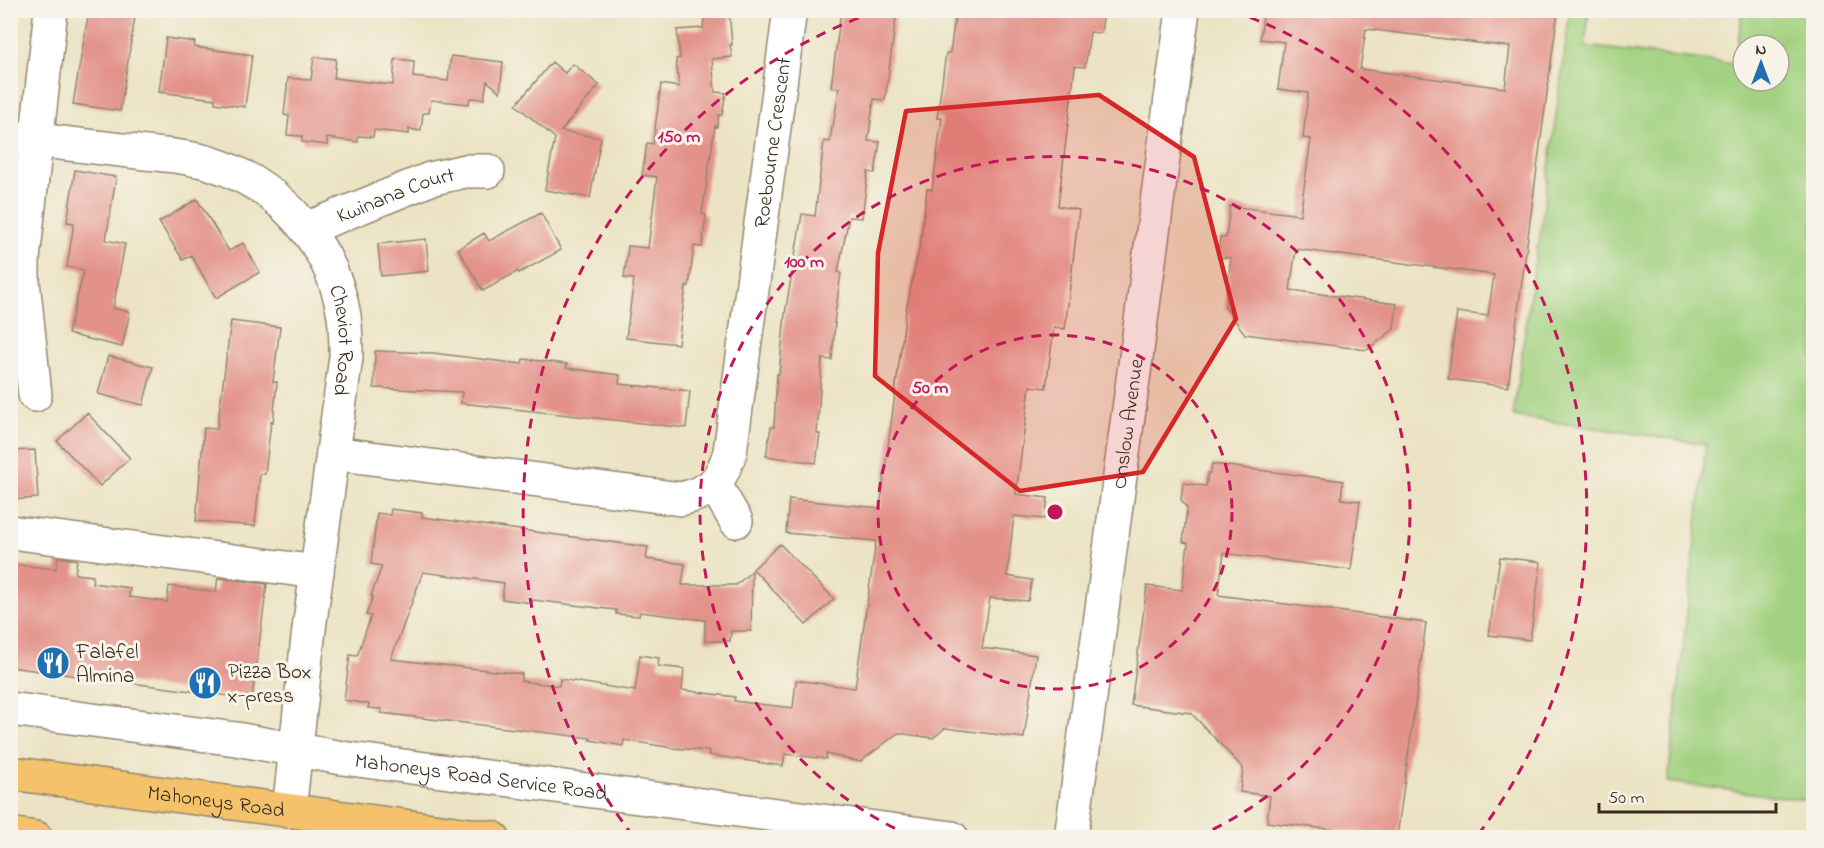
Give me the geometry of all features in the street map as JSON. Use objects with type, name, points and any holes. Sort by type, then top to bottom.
[{"type":"main road","name":"Mahoneys Road","points":[[10,773],[493,837]]},
{"type":"main road","points":[[10,834],[36,837]]},
{"type":"street","points":[[35,395],[23,281],[23,139],[51,10]]},
{"type":"street","name":"Roebourne Crescent","points":[[715,484],[724,470],[730,452],[790,10]]},
{"type":"street","name":"Onslow Avenue","points":[[1071,837],[1183,10]]},
{"type":"street","name":"Cheviot Road","points":[[23,139],[209,163],[252,181],[291,211],[322,252],[334,279],[344,318],[346,357],[317,572],[289,811]]},
{"type":"street","name":"Kwinana Court","points":[[306,229],[430,178],[465,171],[488,171]]},
{"type":"street","points":[[333,453],[681,499],[695,496],[715,484],[736,521]]},
{"type":"street","points":[[10,532],[317,572]]},
{"type":"street","name":"Mahoneys Road Service Road","points":[[10,709],[236,739],[354,759],[952,837]]},
{"type":"highlighted area","points":[[1099,95],[1194,157],[1236,319],[1143,472],[1020,491],[875,376],[878,253],[906,111]]},
{"type":"green space","points":[[1570,11],[1589,11],[1585,46],[1731,64],[1731,93],[1791,93],[1791,33],[1739,33],[1742,11],[1813,11],[1813,801],[1668,782],[1706,444],[1513,416],[1537,246],[1539,245]]},
{"type":"building","points":[[89,10],[136,10],[120,111],[73,104]]},
{"type":"building","points":[[705,10],[729,10],[732,57],[712,59],[715,92],[726,93],[722,115],[719,115],[717,127],[715,126],[702,214],[706,215],[702,247],[694,246],[678,344],[626,338],[634,279],[624,278],[628,246],[648,248],[657,177],[642,175],[647,143],[653,144],[661,84],[679,87],[676,59],[680,58],[677,30],[703,28]]},
{"type":"building","points":[[841,10],[896,17],[885,100],[874,99],[868,141],[880,142],[875,173],[868,172],[862,218],[849,217],[838,272],[841,273],[834,323],[832,360],[822,359],[817,434],[820,434],[816,463],[766,456],[771,427],[774,427],[777,374],[779,374],[785,314],[802,214],[815,216],[824,141],[830,142],[833,127],[839,88],[831,87]]},
{"type":"building","points":[[956,10],[1104,10],[1101,33],[1090,32],[1085,67],[1075,66],[1058,206],[1079,210],[1065,329],[1054,327],[1046,388],[1030,386],[1016,494],[1048,498],[1045,519],[1014,516],[1007,576],[1032,580],[1028,601],[990,598],[982,648],[1036,655],[1024,738],[945,728],[933,738],[898,733],[860,762],[826,754],[826,759],[785,754],[783,766],[708,755],[709,751],[624,740],[623,746],[590,740],[591,738],[381,713],[382,709],[368,708],[369,704],[344,700],[350,655],[357,656],[371,616],[366,615],[382,566],[371,564],[377,513],[390,515],[391,509],[422,513],[422,517],[648,547],[646,559],[685,564],[682,585],[736,585],[752,571],[751,631],[731,631],[730,641],[705,641],[705,620],[640,612],[639,616],[616,614],[616,610],[533,600],[532,603],[502,599],[504,583],[423,572],[391,659],[522,674],[521,681],[559,686],[560,679],[635,691],[640,655],[659,658],[658,666],[684,669],[682,690],[735,697],[734,701],[793,708],[796,680],[855,688],[876,541],[786,533],[789,499],[880,508],[906,310],[920,244],[927,189],[932,190],[942,118],[937,118],[946,53],[950,53]]},
{"type":"building","points":[[1264,10],[1558,10],[1508,387],[1448,379],[1457,312],[1488,316],[1494,275],[1296,249],[1290,290],[1397,304],[1394,329],[1367,350],[1245,334],[1225,307],[1231,258],[1218,257],[1220,237],[1226,238],[1230,206],[1300,215],[1311,139],[1303,138],[1308,93],[1278,89],[1284,42],[1260,39]],"holes":[[[1366,29],[1510,47],[1505,88],[1360,69]]]},
{"type":"building","points":[[166,38],[195,42],[194,47],[252,55],[245,107],[215,103],[215,99],[159,92]]},
{"type":"building","points":[[451,56],[503,62],[500,92],[487,81],[484,99],[470,98],[469,104],[431,100],[429,113],[423,113],[421,131],[409,129],[409,134],[374,130],[373,137],[358,136],[358,142],[327,138],[327,145],[302,142],[302,136],[287,135],[289,116],[284,115],[288,78],[311,80],[314,57],[336,59],[334,78],[393,85],[395,59],[414,61],[413,77],[448,81]]},
{"type":"building","points":[[552,62],[565,73],[573,64],[599,85],[561,131],[601,138],[590,198],[545,190],[555,138],[516,105]]},
{"type":"building","points":[[75,170],[116,177],[106,240],[125,244],[113,308],[130,312],[122,347],[68,334],[84,270],[67,267],[74,223],[67,222]]},
{"type":"building","points":[[197,199],[229,251],[243,243],[260,272],[216,298],[191,255],[183,260],[159,222]]},
{"type":"building","points":[[541,213],[561,250],[483,291],[458,249],[484,233],[489,241]]},
{"type":"building","points":[[426,239],[429,271],[381,276],[378,244]]},
{"type":"building","points":[[231,321],[280,327],[273,382],[277,382],[273,422],[271,421],[265,474],[260,474],[255,526],[196,521],[204,428],[217,429]]},
{"type":"building","points":[[375,351],[433,353],[522,364],[523,359],[567,364],[566,368],[620,375],[619,384],[690,391],[686,428],[461,403],[462,392],[374,388]]},
{"type":"building","points":[[108,356],[153,367],[143,405],[98,394]]},
{"type":"building","points":[[87,413],[130,458],[100,486],[57,441]]},
{"type":"building","points":[[35,450],[38,498],[10,500],[10,451]]},
{"type":"building","points":[[1212,464],[1343,481],[1341,499],[1360,501],[1351,570],[1224,553],[1218,595],[1426,623],[1397,837],[1267,822],[1270,796],[1240,792],[1243,768],[1191,713],[1131,705],[1147,586],[1182,590],[1188,543],[1183,542],[1187,508],[1181,500],[1183,483],[1206,486]]},
{"type":"building","points":[[780,544],[834,599],[806,625],[753,569]]},
{"type":"building","points":[[58,557],[77,560],[75,574],[93,576],[92,583],[130,588],[129,597],[167,602],[169,586],[216,592],[218,578],[267,584],[252,699],[10,667],[10,564],[56,569]]},
{"type":"building","points":[[1500,557],[1541,562],[1530,640],[1489,635]]},
{"type":"place","name":"Falafel Almina","points":[[53,663]]},
{"type":"place","name":"Pizza Box x-press","points":[[205,683]]}]
